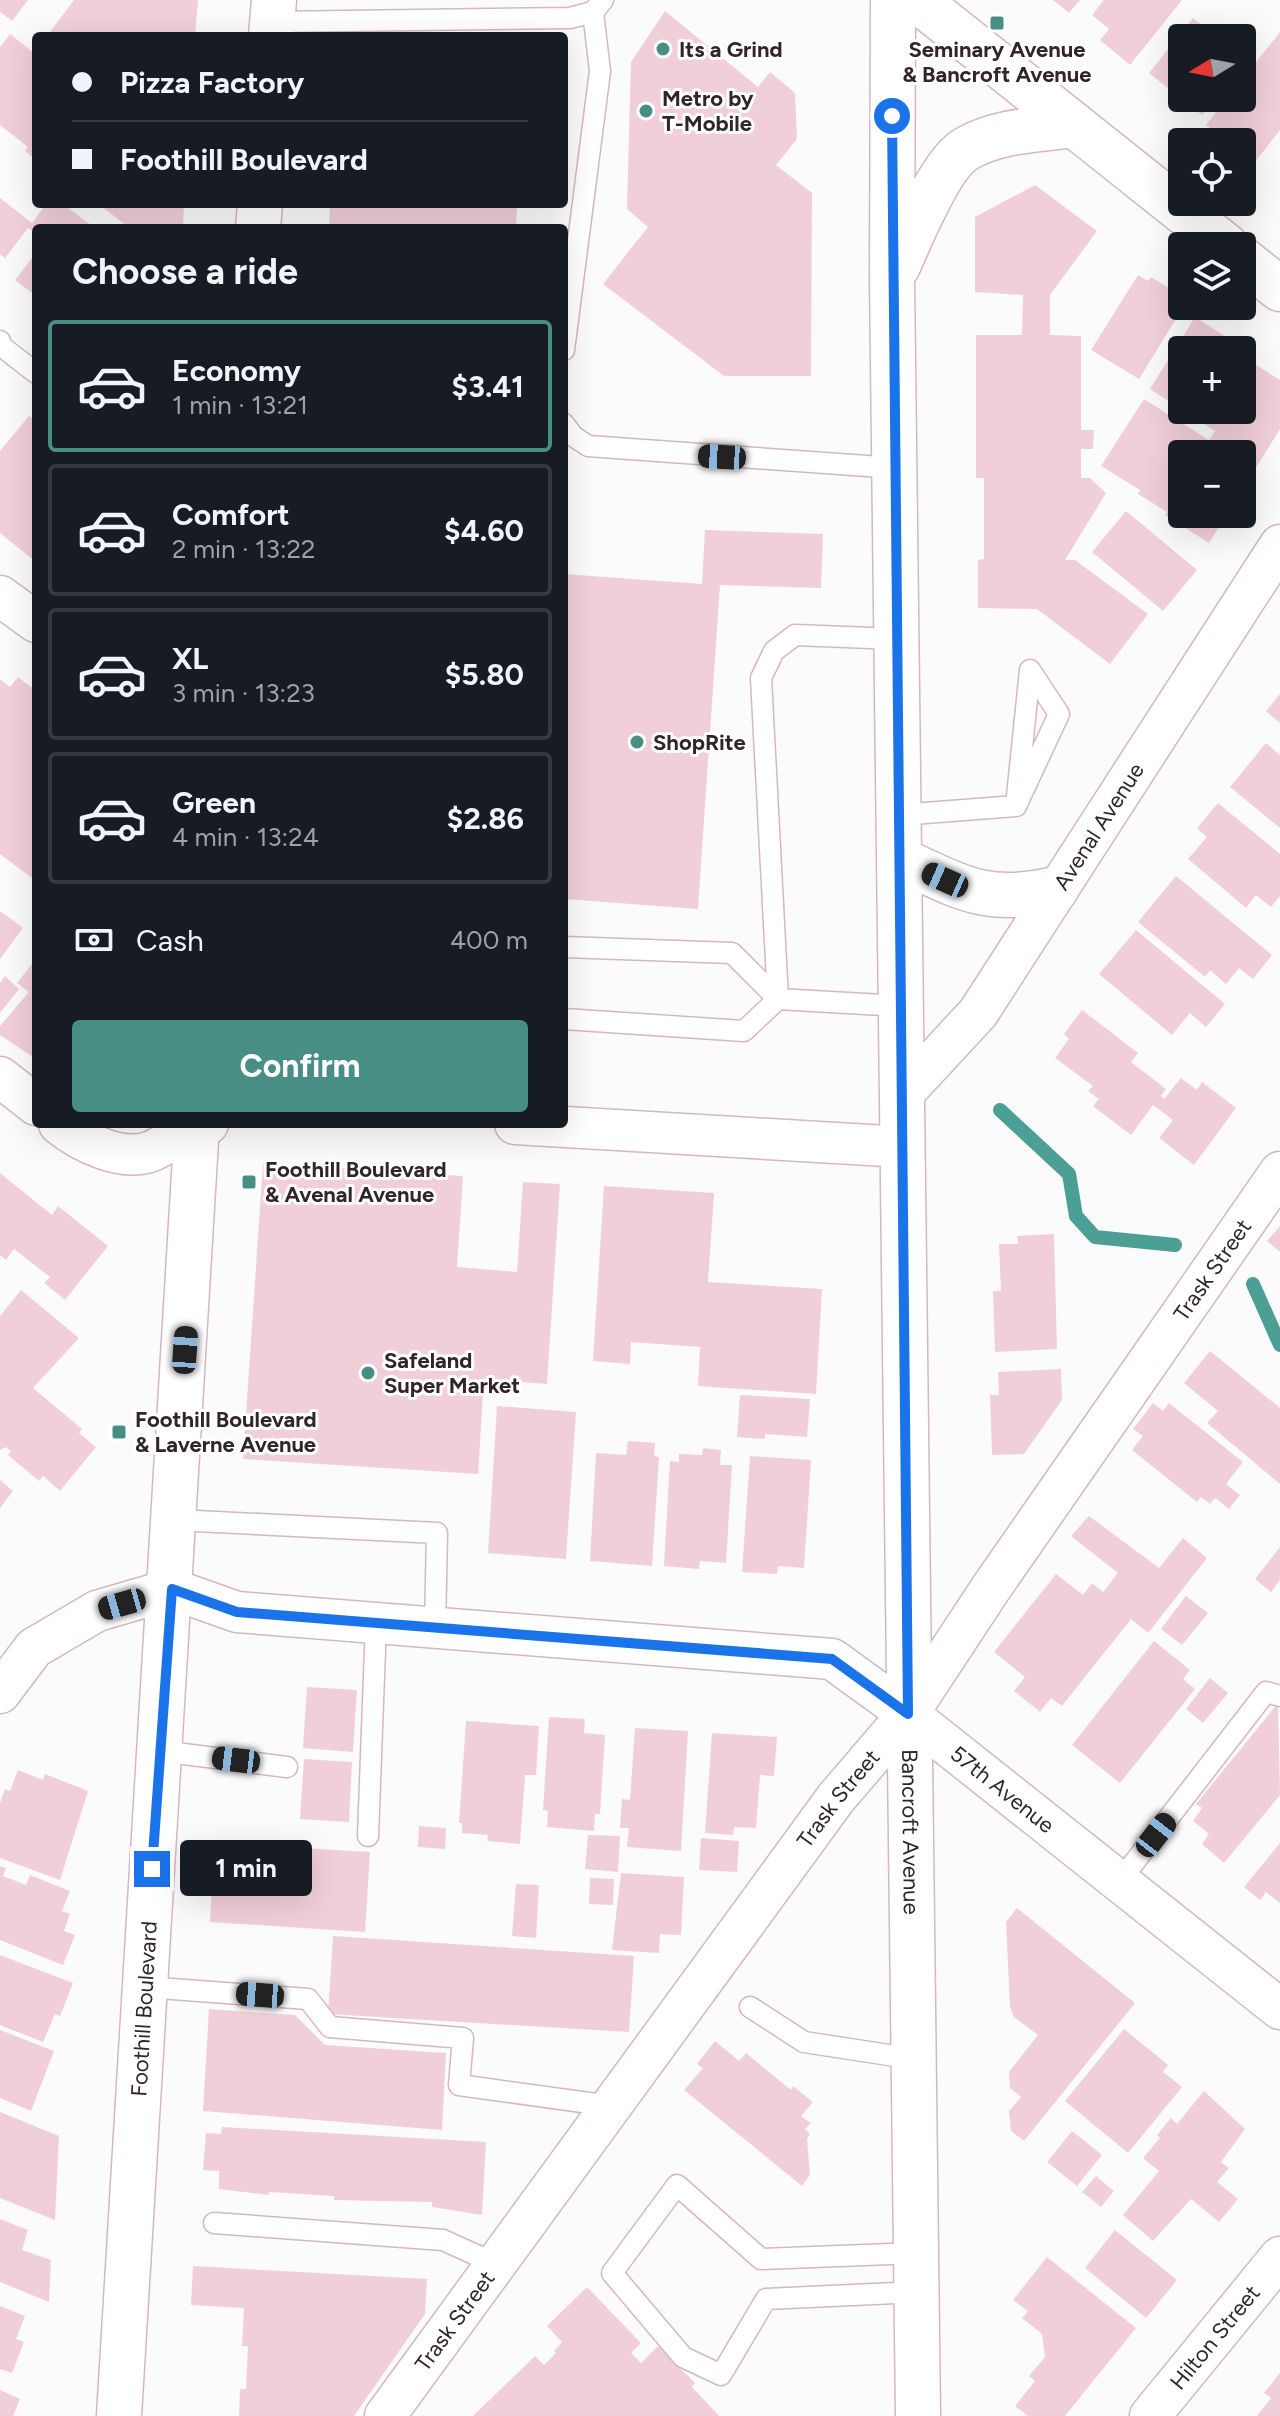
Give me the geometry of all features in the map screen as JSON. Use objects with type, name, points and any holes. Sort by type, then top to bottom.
[{"type":"street","name":"Bancroft Avenue","points":[[893,0],[892,279],[918,2416]]},
{"type":"street","points":[[917,0],[1208,232]]},
{"type":"street","points":[[892,279],[934,189],[963,150],[999,135],[1074,125]]},
{"type":"street","points":[[1256,270],[1280,289]]},
{"type":"street","name":"Avenal Avenue","points":[[902,1095],[978,1013],[1280,545]]},
{"type":"street","points":[[0,596],[32,619]]},
{"type":"street","points":[[901,860],[968,891],[994,897],[1025,896],[1056,889]]},
{"type":"street","points":[[0,1077],[32,1102]]},
{"type":"street","points":[[568,1127],[903,1147]]},
{"type":"street","points":[[64,1128],[79,1140],[117,1152],[148,1152],[195,1128]]},
{"type":"street","name":"Foothill Boulevard","points":[[119,2416],[201,1128]]},
{"type":"street","name":"Trask Street","points":[[385,2416],[836,1798],[908,1714],[991,1588],[1280,1172]]},
{"type":"street","points":[[0,1693],[34,1648],[97,1611],[172,1589]]},
{"type":"street","name":"57th Avenue","points":[[172,1589],[237,1612],[832,1659],[908,1714],[1280,2009]]},
{"type":"street","name":"Hilton Street","points":[[1150,2416],[1280,2257]]},
{"type":"lane","points":[[273,19],[570,18],[598,6],[600,71],[568,319]]},
{"type":"lane","points":[[0,345],[32,370]]},
{"type":"lane","points":[[568,429],[588,446],[895,468]]},
{"type":"lane","points":[[568,1019],[744,1031],[778,999],[761,678],[774,651],[795,635],[897,639]]},
{"type":"lane","points":[[1030,670],[1059,714],[1016,806],[1026,700],[1030,670]]},
{"type":"lane","points":[[899,815],[1016,806]]},
{"type":"lane","points":[[568,947],[732,953],[778,999],[900,1006]]},
{"type":"lane","points":[[176,1520],[437,1533],[435,1628]]},
{"type":"lane","points":[[368,1836],[376,1623]]},
{"type":"lane","points":[[1119,1882],[1266,1692],[1280,1696]]},
{"type":"lane","points":[[160,1751],[287,1767]]},
{"type":"lane","points":[[145,1987],[308,1999],[330,2027],[463,2038],[459,2085],[611,2106]]},
{"type":"lane","points":[[750,2007],[804,2042],[915,2059]]},
{"type":"lane","points":[[677,2185],[761,2259],[916,2273],[766,2299],[721,2375],[683,2357],[612,2273],[677,2185]]},
{"type":"lane","points":[[214,2223],[443,2240],[496,2264]]},
{"type":"building","points":[[0,0],[28,0],[12,21],[0,12]]},
{"type":"building","points":[[74,0],[198,0],[195,32],[50,32]]},
{"type":"building","points":[[1053,0],[1080,0],[1069,13]]},
{"type":"building","points":[[1104,0],[1182,0],[1130,65],[1100,40],[1109,29],[1092,15]]},
{"type":"building","points":[[665,11],[758,87],[770,72],[795,93],[797,139],[776,165],[812,193],[811,376],[724,376],[603,284],[648,227],[627,209],[631,62]]},
{"type":"building","points":[[1280,32],[1280,130],[1256,160],[1256,128],[1210,128],[1206,125],[1216,112],[1256,112],[1256,62]]},
{"type":"building","points":[[10,34],[32,51],[32,157],[25,151],[28,147],[0,125],[0,47]]},
{"type":"building","points":[[1168,49],[1168,88],[1149,73]]},
{"type":"building","points":[[1035,185],[1097,231],[1050,295],[1050,335],[1081,336],[1081,430],[1094,430],[1093,449],[1081,449],[1081,478],[1090,478],[1106,493],[1065,560],[1075,560],[1148,614],[1110,664],[1037,609],[978,608],[978,560],[984,559],[984,478],[976,478],[976,335],[1022,335],[1023,295],[975,292],[975,217]]},
{"type":"building","points":[[0,198],[32,223],[43,208],[68,208],[90,224],[32,224],[32,231],[28,228],[5,258],[0,254]]},
{"type":"building","points":[[104,208],[184,208],[183,224],[124,224]]},
{"type":"building","points":[[330,208],[517,208],[516,224],[329,224]]},
{"type":"building","points":[[32,258],[32,293],[15,280]]},
{"type":"building","points":[[1138,275],[1148,281],[1151,277],[1168,287],[1168,320],[1175,320],[1139,379],[1091,350]]},
{"type":"building","points":[[1193,320],[1200,320],[1225,336],[1183,336]]},
{"type":"building","points":[[1168,360],[1168,401],[1150,389]]},
{"type":"building","points":[[1256,365],[1280,380],[1280,429],[1256,468],[1256,440],[1209,440],[1215,431],[1204,424],[1256,424]]},
{"type":"building","points":[[1144,399],[1168,414],[1168,424],[1184,424],[1209,440],[1168,440],[1168,517],[1165,515],[1167,512],[1138,494],[1140,490],[1101,466]]},
{"type":"building","points":[[29,416],[32,418],[32,559],[0,533],[0,451]]},
{"type":"building","points":[[1126,511],[1197,570],[1163,611],[1092,552]]},
{"type":"building","points":[[1185,528],[1218,528],[1209,543]]},
{"type":"building","name":"ShopRite","points":[[705,530],[823,534],[821,588],[720,585],[698,909],[568,899],[568,574],[702,584]]},
{"type":"building","points":[[18,677],[32,688],[32,878],[0,854],[0,679],[10,687]]},
{"type":"building","points":[[1280,694],[1280,723],[1266,711]]},
{"type":"building","points":[[1266,743],[1280,755],[1280,828],[1230,787]]},
{"type":"building","points":[[1218,803],[1280,854],[1280,896],[1271,907],[1256,895],[1246,908],[1188,859],[1207,837],[1197,828]]},
{"type":"building","points":[[1176,876],[1272,955],[1253,979],[1239,968],[1226,984],[1210,970],[1205,977],[1138,922]]},
{"type":"building","points":[[0,911],[23,928],[0,959]]},
{"type":"building","points":[[1136,930],[1225,1004],[1206,1027],[1190,1013],[1172,1035],[1099,974]]},
{"type":"building","points":[[32,964],[32,1056],[0,1035],[0,1026],[29,992],[17,983]]},
{"type":"building","points":[[5,976],[19,989],[0,1013],[0,983]]},
{"type":"building","points":[[1082,1010],[1138,1053],[1131,1062],[1166,1089],[1161,1096],[1164,1099],[1181,1078],[1197,1090],[1202,1082],[1236,1108],[1194,1165],[1159,1138],[1173,1120],[1153,1105],[1131,1135],[1093,1106],[1099,1099],[1088,1091],[1093,1086],[1055,1058],[1069,1039],[1064,1034]]},
{"type":"building","points":[[263,1163],[463,1176],[457,1267],[517,1272],[523,1182],[560,1184],[547,1384],[484,1379],[478,1474],[243,1459]]},
{"type":"building","points":[[0,1173],[52,1215],[58,1206],[108,1246],[65,1300],[44,1283],[50,1277],[14,1249],[6,1260],[0,1255]]},
{"type":"building","points":[[604,1186],[714,1193],[708,1282],[822,1289],[816,1394],[698,1386],[700,1347],[631,1342],[630,1364],[593,1361]]},
{"type":"building","points":[[1280,1226],[1280,1252],[1267,1241]]},
{"type":"building","points":[[1054,1234],[1057,1349],[995,1352],[993,1291],[1001,1291],[999,1244],[1018,1244],[1017,1236]]},
{"type":"building","points":[[21,1290],[79,1338],[33,1388],[82,1429],[79,1433],[96,1447],[60,1491],[43,1476],[39,1481],[8,1455],[11,1451],[6,1447],[0,1450],[0,1316]]},
{"type":"building","points":[[1210,1351],[1280,1408],[1280,1484],[1207,1423],[1218,1411],[1184,1383]]},
{"type":"building","points":[[1061,1369],[1062,1400],[1024,1454],[992,1455],[990,1395],[999,1395],[998,1372]]},
{"type":"building","points":[[740,1395],[810,1399],[807,1437],[765,1434],[765,1439],[737,1437]]},
{"type":"building","points":[[1153,1403],[1163,1411],[1169,1403],[1243,1462],[1226,1484],[1240,1495],[1229,1509],[1215,1498],[1210,1504],[1201,1497],[1197,1502],[1132,1450],[1143,1436],[1133,1429]]},
{"type":"building","points":[[497,1406],[576,1412],[566,1559],[488,1553]]},
{"type":"building","points":[[628,1441],[655,1443],[654,1456],[659,1457],[652,1566],[590,1561],[596,1453],[626,1455]]},
{"type":"building","points":[[703,1448],[721,1450],[720,1465],[732,1465],[726,1563],[700,1561],[699,1569],[664,1566],[670,1461],[679,1462],[679,1454],[702,1455]]},
{"type":"building","points":[[750,1456],[811,1460],[804,1568],[778,1566],[777,1574],[742,1572]]},
{"type":"building","points":[[0,1480],[13,1491],[0,1508]]},
{"type":"building","points":[[1089,1516],[1159,1568],[1183,1538],[1207,1558],[1148,1633],[1131,1619],[1062,1706],[1051,1698],[1040,1712],[1014,1691],[1025,1677],[994,1652],[1056,1574],[1083,1595],[1092,1583],[1103,1592],[1118,1573],[1071,1536]]},
{"type":"building","points":[[1280,1547],[1280,1580],[1271,1592],[1255,1579]]},
{"type":"building","points":[[1186,1596],[1208,1613],[1182,1645],[1161,1629]]},
{"type":"building","points":[[1154,1641],[1190,1670],[1183,1679],[1195,1689],[1120,1783],[1072,1745]]},
{"type":"building","points":[[1210,1678],[1228,1693],[1203,1723],[1186,1709]]},
{"type":"building","points":[[307,1687],[357,1690],[353,1752],[303,1748]]},
{"type":"building","points":[[1278,1703],[1280,1795],[1224,1863],[1202,1844],[1209,1834],[1193,1821],[1202,1808],[1196,1804]]},
{"type":"building","points":[[549,1717],[585,1719],[584,1733],[605,1735],[600,1814],[595,1814],[594,1831],[547,1827],[548,1811],[543,1810]]},
{"type":"building","points":[[466,1721],[539,1726],[536,1775],[525,1775],[520,1844],[487,1841],[488,1835],[462,1833],[462,1823],[459,1823]]},
{"type":"building","points":[[635,1728],[688,1731],[681,1851],[627,1847],[629,1828],[620,1828],[622,1799],[630,1800]]},
{"type":"building","points":[[712,1733],[777,1737],[774,1776],[760,1775],[756,1828],[734,1827],[733,1835],[705,1833]]},
{"type":"building","points":[[304,1759],[352,1762],[349,1822],[300,1819]]},
{"type":"building","points":[[18,1770],[43,1780],[45,1774],[88,1791],[60,1880],[0,1858],[0,1803],[5,1789],[10,1791]]},
{"type":"building","points":[[419,1826],[446,1828],[445,1849],[418,1847]]},
{"type":"building","points":[[588,1835],[620,1836],[618,1872],[585,1869]]},
{"type":"building","points":[[701,1838],[739,1841],[737,1872],[699,1870]]},
{"type":"building","points":[[214,1843],[370,1852],[365,1932],[210,1922]]},
{"type":"building","points":[[1280,1843],[1280,1903],[1266,1892],[1260,1900],[1244,1887]]},
{"type":"building","points":[[0,1866],[6,1868],[3,1876],[26,1885],[30,1875],[70,1891],[62,1911],[70,1914],[64,1931],[75,1935],[63,1965],[0,1940]]},
{"type":"building","points":[[621,1873],[684,1877],[681,1935],[660,1934],[659,1953],[612,1950]]},
{"type":"building","points":[[590,1878],[614,1879],[613,1905],[589,1904]]},
{"type":"building","points":[[516,1884],[539,1885],[536,1938],[512,1936]]},
{"type":"building","points":[[1017,1908],[1135,2003],[1024,2141],[1011,2131],[1009,2111],[1021,2097],[1010,2088],[1009,2072],[1038,2035],[1014,2017],[1010,2007],[1006,1922]]},
{"type":"building","points":[[333,1936],[634,1956],[629,2032],[328,2014]]},
{"type":"building","points":[[0,1955],[73,1983],[60,2016],[55,2014],[43,2042],[0,2025]]},
{"type":"building","points":[[209,2009],[295,2015],[325,2045],[446,2053],[442,2130],[203,2111]]},
{"type":"building","points":[[1124,2029],[1168,2065],[1163,2072],[1182,2087],[1128,2153],[1065,2101]]},
{"type":"building","points":[[0,2030],[54,2051],[31,2111],[0,2098]]},
{"type":"building","points":[[715,2041],[739,2061],[746,2053],[791,2090],[793,2086],[813,2102],[801,2116],[811,2123],[805,2129],[810,2134],[807,2139],[810,2175],[802,2186],[684,2090],[703,2068],[697,2064]]},
{"type":"building","points":[[1204,2091],[1245,2129],[1221,2162],[1229,2168],[1217,2182],[1238,2199],[1219,2222],[1191,2199],[1153,2241],[1123,2215],[1159,2171],[1143,2158],[1160,2138],[1157,2135],[1171,2118],[1177,2124]]},
{"type":"building","points":[[0,2112],[59,2136],[55,2220],[0,2198]]},
{"type":"building","points":[[222,2127],[486,2142],[482,2215],[432,2207],[432,2202],[334,2200],[334,2196],[269,2192],[269,2195],[219,2189],[219,2171],[203,2170],[206,2133],[221,2134]]},
{"type":"building","points":[[1072,2131],[1102,2155],[1077,2186],[1047,2162]]},
{"type":"building","points":[[1096,2176],[1114,2191],[1101,2207],[1082,2192]]},
{"type":"building","points":[[0,2219],[28,2230],[22,2250],[51,2260],[49,2302],[0,2282]]},
{"type":"building","points":[[1115,2230],[1177,2280],[1146,2318],[1085,2268]]},
{"type":"building","points":[[1047,2257],[1136,2328],[1065,2416],[1028,2416],[1015,2406],[1035,2381],[1029,2376],[1045,2357],[1042,2334],[1022,2318],[1028,2311],[1013,2300]]},
{"type":"building","points":[[193,2266],[427,2279],[425,2314],[354,2416],[239,2416],[240,2389],[246,2389],[248,2346],[242,2346],[244,2308],[191,2305]]},
{"type":"building","points":[[587,2287],[641,2343],[631,2353],[641,2363],[658,2346],[695,2383],[692,2387],[719,2416],[473,2416],[535,2356],[544,2365],[556,2353],[554,2351],[562,2342],[547,2326]]},
{"type":"building","points":[[0,2306],[25,2316],[16,2339],[24,2342],[12,2373],[0,2369]]},
{"type":"building","points":[[1280,2373],[1280,2416],[1257,2416],[1271,2398],[1264,2393]]},
{"type":"building","points":[[0,2390],[20,2399],[13,2416],[0,2416]]},
{"type":"waterway","points":[[1000,1110],[1069,1174],[1076,1216],[1095,1237],[1175,1245]]},
{"type":"waterway","points":[[1253,1284],[1280,1345]]},
{"type":"place","name":"Seminary Avenue & Bancroft Avenue","points":[[997,23]]},
{"type":"place","name":"Its a Grind","points":[[663,49]]},
{"type":"place","name":"Metro by T-Mobile","points":[[646,111]]},
{"type":"place","name":"ShopRite","points":[[637,742]]},
{"type":"place","name":"Foothill Boulevard & Avenal Avenue","points":[[249,1182]]},
{"type":"place","name":"Safeland Super Market","points":[[368,1373]]},
{"type":"place","name":"Foothill Boulevard & Laverne Avenue","points":[[119,1432]]},
{"type":"route","points":[[152,1869],[172,1589],[237,1612],[832,1659],[908,1714],[909,1568],[900,1006],[892,116]]}]
